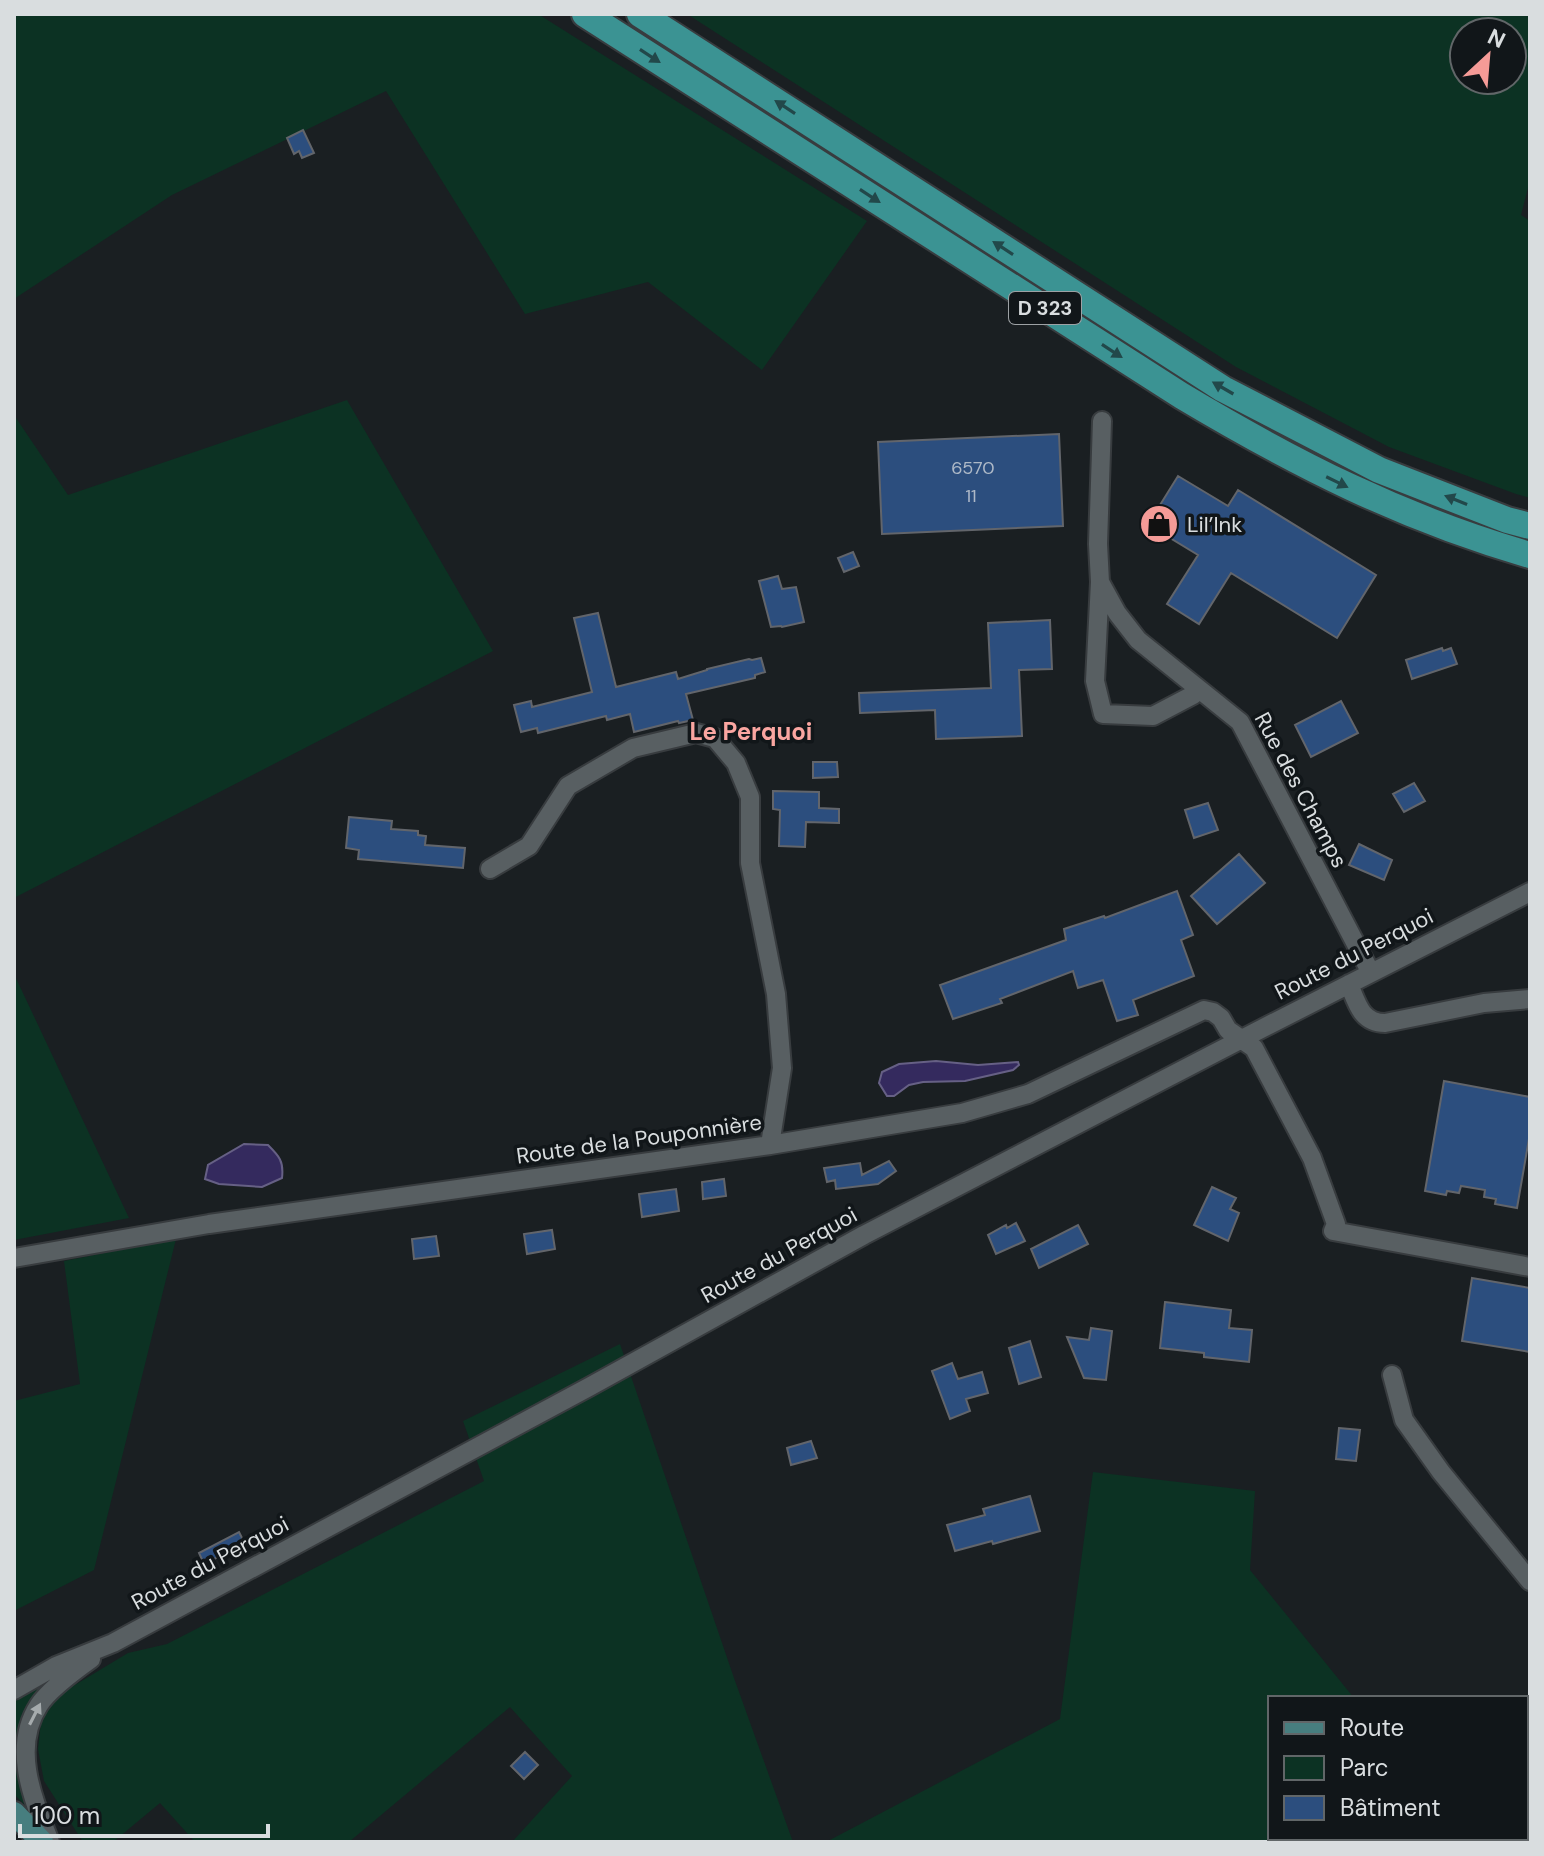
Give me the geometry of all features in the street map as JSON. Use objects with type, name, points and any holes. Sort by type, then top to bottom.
[{"type":"highway","name":"D 323","points":[[585,14],[1235,427],[1338,482],[1400,510],[1461,534],[1530,555]]},
{"type":"highway","name":"D 323","points":[[640,14],[1223,389],[1379,470],[1530,526]]},
{"type":"main road","points":[[14,1813],[42,1842]]},
{"type":"street","points":[[1102,421],[1095,681],[1103,714],[1153,716],[1193,695],[1198,689]]},
{"type":"street","name":"Rue des Champs","points":[[1100,582],[1117,613],[1138,640],[1240,722],[1371,973]]},
{"type":"street","points":[[490,869],[529,846],[568,786],[633,748],[696,733],[715,738],[736,763],[750,797],[750,863],[776,994],[782,1068],[770,1145]]},
{"type":"street","name":"Route du Perquoi","points":[[56,1666],[113,1643],[864,1235],[1530,892]]},
{"type":"street","points":[[1349,984],[1365,1016],[1373,1023],[1484,1003],[1530,999]]},
{"type":"street","name":"Route de la Pouponnière","points":[[14,1258],[209,1224],[770,1145],[962,1113],[1028,1094],[1204,1010],[1221,1018],[1228,1030],[1240,1040]]},
{"type":"street","points":[[1240,1040],[1254,1048],[1312,1158],[1336,1224],[1333,1231],[1530,1267]]},
{"type":"street","points":[[1392,1375],[1404,1420],[1441,1472],[1530,1581]]},
{"type":"street","points":[[50,1842],[34,1799],[24,1759],[29,1724],[40,1702],[113,1643]]},
{"type":"street","points":[[14,1675],[56,1666]]},
{"type":"street","points":[[14,1690],[56,1666]]},
{"type":"green space","points":[[14,14],[538,14],[867,221],[762,370],[648,282],[525,314],[386,91],[172,195],[14,299]]},
{"type":"green space","points":[[687,14],[1530,14],[1530,180],[1521,215],[1530,221],[1530,498],[1389,447],[1236,367]]},
{"type":"green space","points":[[347,400],[493,651],[14,898],[14,415],[68,495]]},
{"type":"green space","points":[[14,974],[129,1218],[14,1240]]},
{"type":"green space","points":[[176,1239],[94,1570],[14,1611],[14,1401],[80,1384],[64,1261]]},
{"type":"green space","points":[[620,1344],[793,1842],[512,1842],[572,1776],[510,1707],[349,1842],[195,1842],[160,1803],[113,1842],[83,1842],[44,1781],[38,1749],[42,1712],[55,1697],[128,1653],[167,1644],[484,1481],[463,1421]]},
{"type":"green space","points":[[1093,1472],[1255,1491],[1250,1570],[1352,1696],[1268,1696],[1268,1840],[1473,1842],[826,1842],[1060,1719]]},
{"type":"green space","points":[[55,1677],[25,1709],[15,1744],[28,1808],[14,1794],[14,1700]]},
{"type":"shaded area","points":[[936,1061],[978,1065],[1018,1062],[1019,1065],[1013,1070],[965,1081],[909,1085],[894,1096],[887,1096],[879,1083],[882,1072],[899,1064]]},
{"type":"shaded area","points":[[244,1144],[268,1145],[280,1159],[282,1178],[262,1187],[219,1184],[205,1179],[208,1165]]},
{"type":"building","points":[[303,130],[314,153],[302,158],[299,151],[294,154],[287,138]]},
{"type":"building","points":[[1059,434],[1063,526],[882,534],[878,442]]},
{"type":"building","points":[[1178,476],[1228,506],[1238,490],[1376,575],[1337,638],[1231,573],[1199,624],[1167,604],[1198,555],[1147,526]]},
{"type":"building","points":[[853,552],[859,566],[844,572],[838,558]]},
{"type":"building","points":[[778,576],[782,589],[796,587],[804,622],[771,627],[759,581]]},
{"type":"building","points":[[598,613],[616,687],[676,672],[678,679],[749,659],[761,658],[765,672],[755,675],[755,678],[686,694],[693,720],[634,732],[630,714],[607,720],[606,716],[538,733],[537,728],[521,732],[514,705],[531,701],[532,707],[592,692],[574,618]]},
{"type":"building","points":[[1050,620],[1052,669],[1019,670],[1022,736],[936,739],[935,710],[860,713],[859,693],[991,688],[988,623]]},
{"type":"building","points":[[1442,648],[1443,651],[1451,648],[1457,664],[1412,679],[1406,660]]},
{"type":"building","points":[[1341,701],[1358,733],[1311,757],[1295,725]]},
{"type":"building","points":[[813,762],[837,762],[838,777],[813,778]]},
{"type":"building","points":[[1414,783],[1425,801],[1404,812],[1393,794]]},
{"type":"building","points":[[773,791],[819,792],[819,808],[839,809],[839,823],[806,822],[805,847],[779,846],[780,810],[773,809]]},
{"type":"building","points":[[1208,803],[1218,830],[1194,838],[1185,810]]},
{"type":"building","points":[[349,817],[392,821],[391,829],[418,831],[418,835],[426,836],[425,845],[465,848],[463,868],[358,859],[359,850],[346,848]]},
{"type":"building","points":[[1359,844],[1392,860],[1384,880],[1349,865]]},
{"type":"building","points":[[1239,854],[1265,883],[1217,924],[1191,896]]},
{"type":"building","points":[[1177,891],[1193,935],[1181,940],[1194,976],[1133,1000],[1138,1015],[1117,1021],[1103,980],[1078,988],[1073,971],[1000,999],[1002,1003],[953,1019],[940,985],[1066,940],[1064,929],[1105,918]]},
{"type":"building","points":[[1444,1081],[1530,1097],[1530,1133],[1517,1208],[1495,1204],[1496,1199],[1484,1197],[1485,1190],[1461,1186],[1459,1193],[1447,1191],[1446,1195],[1425,1191]]},
{"type":"building","points":[[889,1161],[896,1171],[878,1184],[836,1189],[835,1180],[827,1182],[824,1168],[860,1163],[862,1175]]},
{"type":"building","points":[[724,1179],[726,1196],[703,1199],[702,1182]]},
{"type":"building","points":[[1212,1187],[1236,1198],[1230,1209],[1239,1213],[1228,1241],[1194,1225]]},
{"type":"building","points":[[676,1189],[679,1211],[642,1217],[639,1194]]},
{"type":"building","points":[[1016,1223],[1025,1241],[996,1254],[988,1235]]},
{"type":"building","points":[[1078,1225],[1088,1244],[1039,1268],[1031,1249]]},
{"type":"building","points":[[552,1230],[555,1249],[527,1254],[524,1234]]},
{"type":"building","points":[[436,1236],[439,1256],[414,1259],[412,1239]]},
{"type":"building","points":[[1472,1278],[1530,1288],[1530,1352],[1462,1341]]},
{"type":"building","points":[[1165,1302],[1231,1310],[1229,1328],[1252,1330],[1249,1362],[1160,1348]]},
{"type":"building","points":[[1091,1328],[1112,1331],[1106,1380],[1084,1378],[1067,1337],[1089,1340]]},
{"type":"building","points":[[1030,1341],[1041,1377],[1019,1384],[1009,1348]]},
{"type":"building","points":[[952,1363],[958,1379],[982,1372],[988,1393],[966,1399],[970,1411],[950,1419],[932,1371]]},
{"type":"building","points":[[1339,1428],[1360,1430],[1356,1461],[1336,1459]]},
{"type":"building","points":[[811,1441],[817,1458],[791,1465],[787,1448]]},
{"type":"building","points":[[1030,1496],[1040,1531],[955,1551],[947,1525],[985,1515],[983,1509]]},
{"type":"building","points":[[239,1532],[245,1544],[204,1564],[199,1553]]},
{"type":"building","points":[[525,1752],[538,1765],[524,1779],[511,1766]]},
{"type":"place","name":"Lil’Ink","points":[[1159,524]]},
{"type":"district","name":"Le Perquoi","points":[[751,731]]}]
